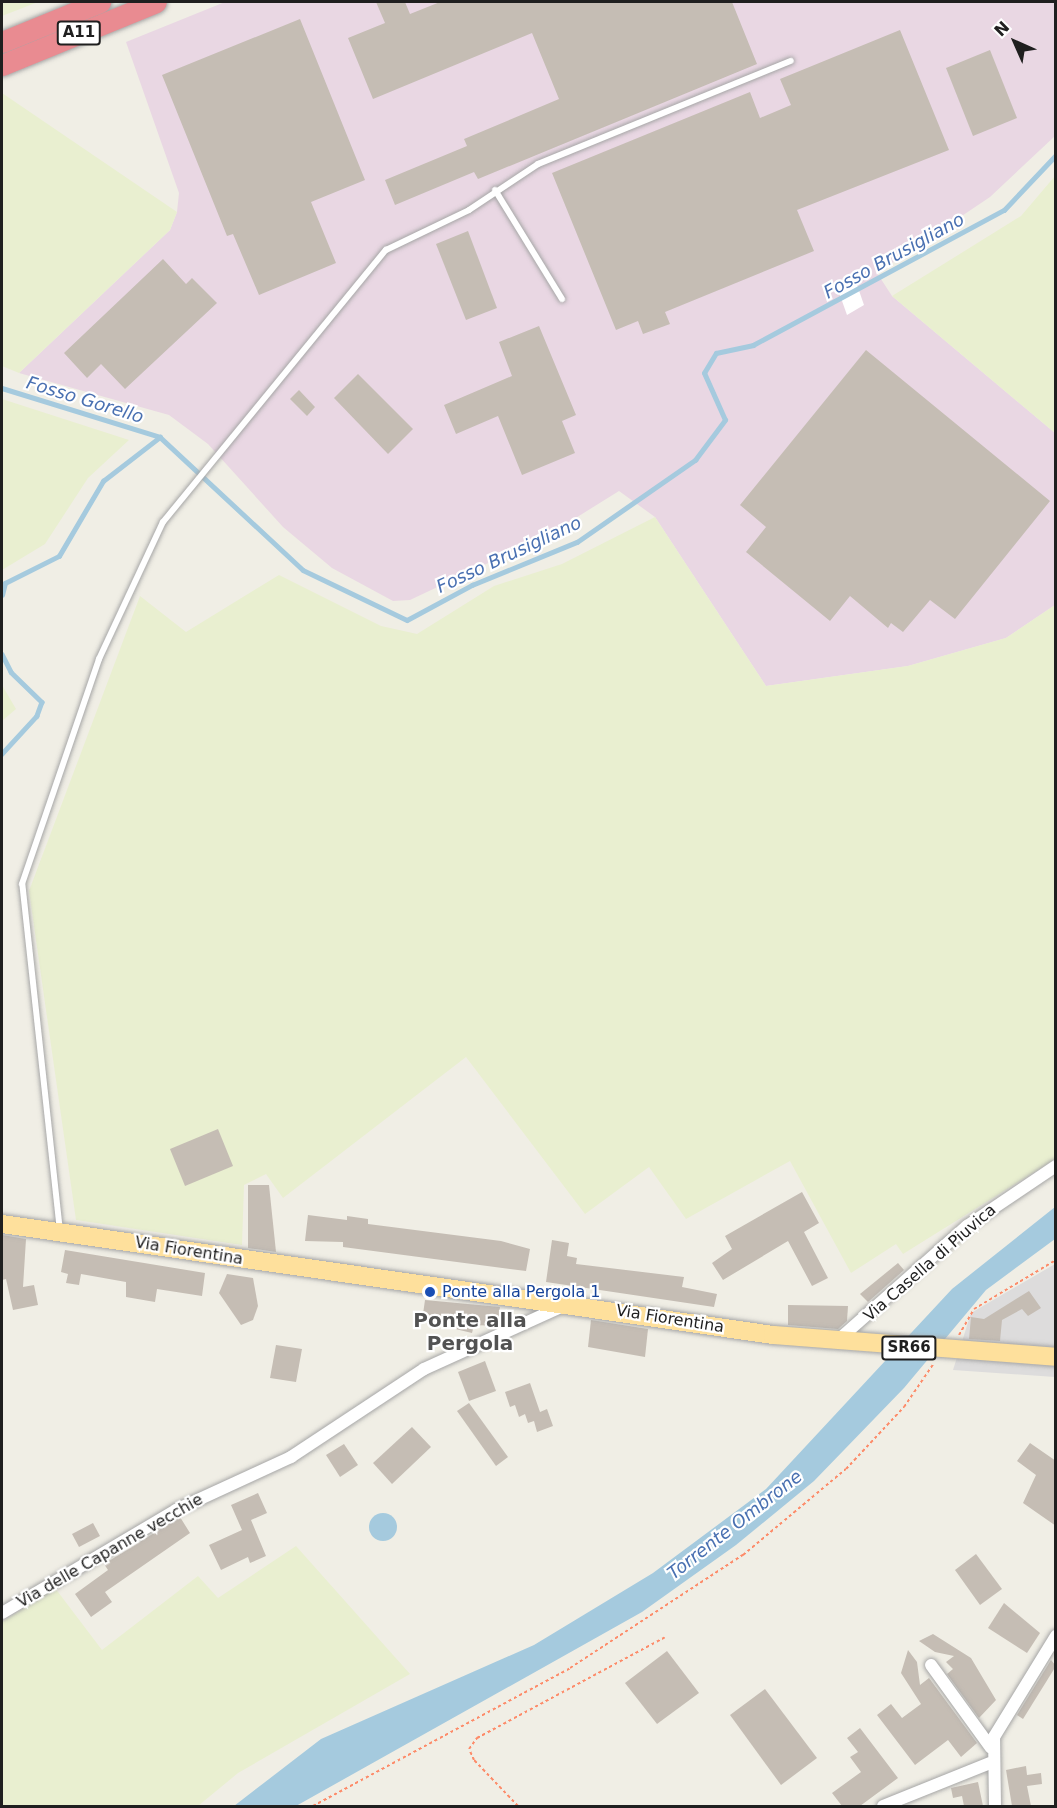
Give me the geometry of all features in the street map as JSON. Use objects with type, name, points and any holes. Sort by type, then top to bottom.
[{"type":"highway","name":"A11","points":[[2,42],[100,2]]},
{"type":"highway","name":"A11","points":[[2,64],[156,2]]},
{"type":"main road","name":"Via Fiorentina","points":[[2,1224],[844,1343],[1056,1357]]},
{"type":"street","name":"Via Casella di Piuvica","points":[[844,1343],[967,1226],[1056,1166]]},
{"type":"street","name":"Via delle Capanne vecchie","points":[[2,1613],[176,1510],[285,1460],[424,1369],[567,1304]]},
{"type":"street","points":[[995,1806],[990,1763],[991,1748],[1004,1715],[1054,1644]]},
{"type":"street","points":[[931,1665],[991,1748]]},
{"type":"street","points":[[883,1806],[990,1763]]},
{"type":"lane","points":[[60,1232],[22,884],[99,659],[150,546],[182,497],[369,265],[538,164],[790,61]]},
{"type":"lane","points":[[495,190],[562,298]]},
{"type":"path","points":[[313,1806],[599,1650],[742,1555],[846,1469],[954,1352],[974,1309],[1056,1260]]},
{"type":"path","points":[[518,1806],[474,1760],[469,1749],[477,1738],[665,1636]]},
{"type":"shaded area","points":[[225,2],[1055,2],[1055,136],[990,197],[877,273],[892,296],[1055,433],[1055,605],[1006,638],[908,666],[766,686],[655,517],[619,491],[550,534],[410,600],[393,601],[332,568],[283,527],[208,444],[169,415],[19,373],[170,230],[177,212],[179,193],[126,42]]},
{"type":"shaded area","points":[[1055,1264],[1055,1377],[953,1370],[971,1313]]},
{"type":"green space","points":[[2,2],[38,2],[2,16]]},
{"type":"green space","points":[[2,93],[177,212],[170,230],[19,373],[2,366]]},
{"type":"green space","points":[[1055,176],[1055,433],[892,296],[1021,216]]},
{"type":"green space","points":[[2,399],[129,440],[88,478],[45,544],[2,570]]},
{"type":"green space","points":[[655,517],[766,686],[908,666],[1006,638],[1055,605],[1055,1159],[903,1254],[896,1244],[851,1273],[790,1161],[686,1219],[649,1167],[585,1214],[466,1057],[283,1198],[266,1174],[244,1185],[242,1245],[76,1220],[29,891],[140,596],[186,632],[279,575],[381,626],[417,634],[494,586],[562,564]]},
{"type":"green space","points":[[2,685],[16,709],[2,721]]},
{"type":"green space","points":[[296,1546],[410,1674],[238,1773],[198,1806],[2,1806],[2,1622],[55,1588],[102,1650],[198,1576],[218,1598]]},
{"type":"water","name":"Torrente Ombrone","points":[[1055,1207],[1055,1239],[986,1290],[904,1388],[814,1481],[736,1545],[642,1612],[296,1806],[234,1806],[321,1739],[534,1645],[653,1573],[766,1489],[952,1289]]},
{"type":"water","points":[[383,1513],[393,1517],[397,1527],[393,1537],[383,1541],[373,1537],[369,1527],[373,1517]]},
{"type":"pier","points":[[855,279],[864,305],[847,315],[836,284]]},
{"type":"building","points":[[376,2],[405,2],[410,14],[440,2],[732,2],[757,64],[478,179],[474,172],[395,205],[385,180],[467,146],[464,139],[559,99],[532,33],[373,99],[348,38],[385,23]]},
{"type":"building","points":[[300,19],[365,180],[311,202],[336,263],[259,295],[233,234],[227,236],[162,75]]},
{"type":"building","points":[[900,30],[949,150],[797,210],[814,251],[665,312],[670,324],[643,334],[638,321],[616,330],[552,173],[750,92],[760,118],[791,105],[780,79]]},
{"type":"building","points":[[990,50],[1017,118],[973,136],[946,68]]},
{"type":"building","points":[[468,231],[497,308],[466,320],[436,244]]},
{"type":"building","points":[[163,259],[186,284],[192,278],[217,303],[125,389],[101,364],[87,378],[64,353]]},
{"type":"building","points":[[539,326],[576,415],[562,421],[575,453],[522,475],[498,416],[456,434],[444,405],[512,376],[499,342]]},
{"type":"building","points":[[866,350],[1050,501],[955,619],[930,600],[903,632],[891,623],[888,628],[850,596],[830,621],[746,552],[766,527],[740,505]]},
{"type":"building","points":[[358,374],[413,429],[388,454],[334,398]]},
{"type":"building","points":[[299,390],[315,407],[307,416],[290,399]]},
{"type":"building","points":[[218,1129],[233,1166],[185,1186],[170,1149]]},
{"type":"building","points":[[248,1185],[269,1185],[276,1252],[248,1248]]},
{"type":"building","points":[[802,1192],[819,1223],[804,1232],[828,1278],[812,1286],[788,1241],[723,1280],[712,1263],[732,1249],[725,1236]]},
{"type":"building","points":[[308,1215],[347,1220],[347,1216],[368,1219],[368,1224],[501,1241],[530,1249],[526,1271],[343,1247],[343,1242],[305,1241]]},
{"type":"building","points":[[2,1235],[26,1239],[23,1287],[34,1285],[38,1305],[13,1310],[6,1279],[2,1280]]},
{"type":"building","points":[[552,1240],[569,1243],[567,1256],[577,1258],[576,1264],[684,1277],[682,1287],[717,1294],[714,1307],[546,1282]]},
{"type":"building","points":[[65,1250],[205,1273],[202,1296],[157,1289],[155,1302],[126,1297],[126,1282],[81,1274],[79,1285],[66,1283],[68,1274],[61,1272]]},
{"type":"building","points":[[898,1263],[904,1270],[868,1302],[860,1294]]},
{"type":"building","points":[[227,1274],[253,1278],[258,1306],[253,1320],[241,1325],[219,1293]]},
{"type":"building","points":[[1029,1291],[1041,1308],[1028,1316],[1022,1309],[1002,1320],[1000,1341],[969,1339],[971,1317],[984,1319]]},
{"type":"building","points":[[425,1300],[500,1307],[498,1326],[474,1325],[472,1333],[422,1321]]},
{"type":"building","points":[[788,1305],[848,1306],[847,1321],[838,1329],[788,1325]]},
{"type":"building","points":[[591,1320],[648,1329],[645,1357],[588,1347]]},
{"type":"building","points":[[276,1345],[302,1349],[296,1382],[270,1378]]},
{"type":"building","points":[[485,1361],[496,1391],[469,1401],[458,1372]]},
{"type":"building","points":[[530,1383],[540,1412],[547,1409],[553,1426],[537,1432],[534,1421],[528,1423],[525,1414],[519,1417],[515,1405],[510,1407],[505,1392]]},
{"type":"building","points":[[469,1403],[508,1457],[496,1466],[457,1411]]},
{"type":"building","points":[[412,1427],[431,1447],[392,1484],[373,1463]]},
{"type":"building","points":[[1030,1443],[1056,1461],[1056,1526],[1023,1503],[1036,1475],[1017,1461]]},
{"type":"building","points":[[344,1444],[358,1465],[340,1477],[326,1455]]},
{"type":"building","points":[[258,1493],[267,1513],[251,1520],[266,1556],[250,1563],[248,1557],[221,1570],[209,1545],[242,1530],[231,1505]]},
{"type":"building","points":[[180,1517],[190,1533],[105,1592],[112,1602],[91,1617],[75,1594],[108,1570],[104,1564]]},
{"type":"building","points":[[93,1523],[100,1536],[79,1547],[72,1534]]},
{"type":"building","points":[[976,1554],[1002,1589],[980,1605],[955,1570]]},
{"type":"building","points":[[1004,1603],[1040,1633],[1027,1653],[988,1628]]},
{"type":"building","points":[[933,1634],[971,1658],[996,1700],[979,1718],[947,1674],[953,1669],[946,1662],[954,1656],[935,1652],[919,1641]]},
{"type":"building","points":[[908,1650],[917,1662],[920,1685],[929,1678],[977,1743],[961,1757],[948,1740],[915,1765],[877,1715],[891,1704],[902,1718],[921,1704],[901,1673]]},
{"type":"building","points":[[667,1651],[699,1693],[657,1724],[625,1683]]},
{"type":"building","points":[[1051,1660],[1056,1666],[1023,1719],[1017,1715]]},
{"type":"building","points":[[765,1689],[817,1758],[781,1785],[730,1715]]},
{"type":"building","points":[[860,1728],[898,1778],[860,1806],[842,1806],[832,1793],[861,1772],[850,1757],[858,1752],[847,1738]]},
{"type":"building","points":[[1026,1766],[1027,1775],[1041,1773],[1042,1784],[1027,1786],[1031,1806],[1012,1806],[1006,1770]]},
{"type":"building","points":[[978,1782],[983,1806],[964,1806],[962,1796],[953,1798],[951,1788]]},
{"type":"waterway","name":"Fosso Brusigliano","points":[[2,595],[5,583],[59,556],[103,481],[160,437],[303,570],[407,620],[472,585],[577,542],[695,460],[725,420],[704,373],[716,353],[753,345],[1004,210],[1056,155]]},
{"type":"waterway","name":"Fosso Gorello","points":[[2,388],[160,437]]},
{"type":"waterway","name":"Fosso Brusigliano","points":[[2,654],[11,672],[42,702],[37,716],[2,754]]},
{"type":"place","name":"Ponte alla Pergola 1","points":[[430,1292]]},
{"type":"district","name":"Ponte alla Pergola","points":[[470,1332]]}]
